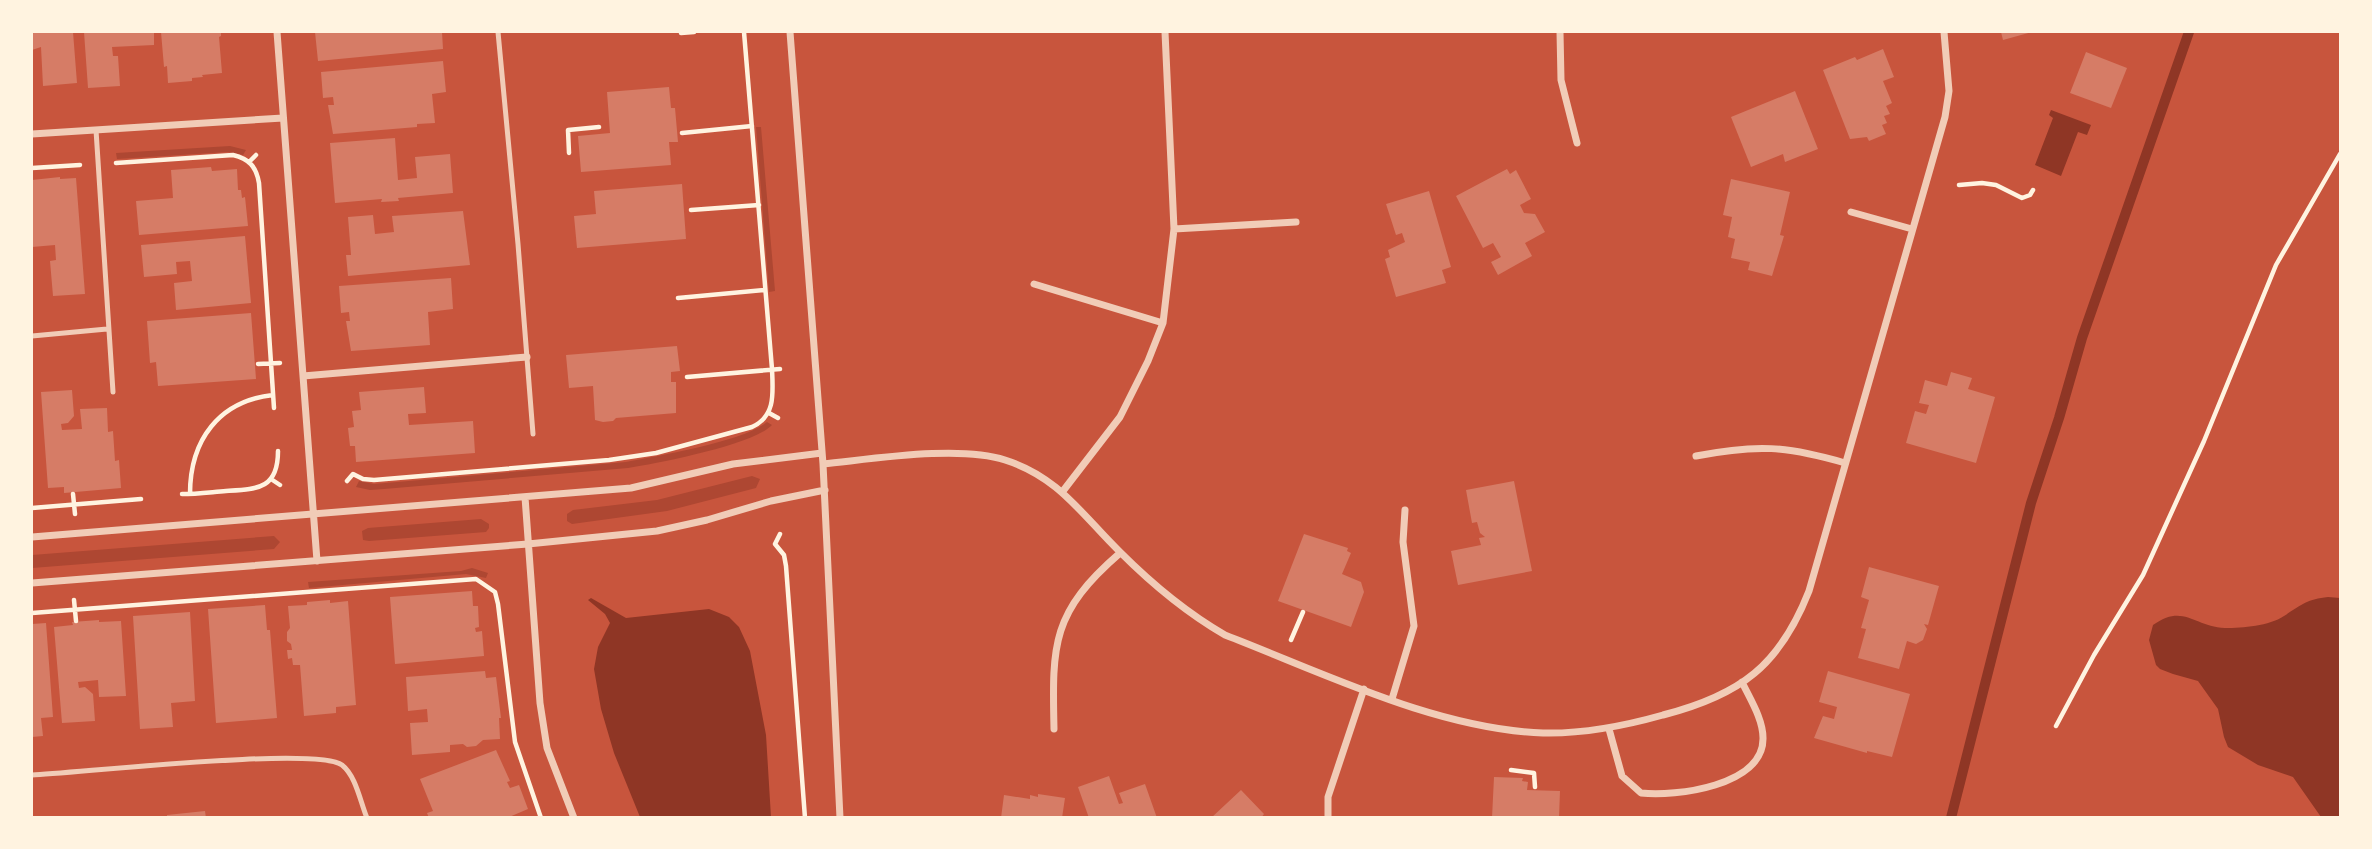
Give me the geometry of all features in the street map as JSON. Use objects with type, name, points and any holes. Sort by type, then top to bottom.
[{"type":"street","points":[[277,32],[317,561]]},
{"type":"street","points":[[790,32],[825,490],[841,817]]},
{"type":"street","points":[[1063,491],[1120,417],[1149,361],[1163,323],[1174,229],[1165,32]]},
{"type":"street","points":[[1560,32],[1562,80],[1577,143]]},
{"type":"street","points":[[823,464],[974,454],[1004,459],[1031,471],[1063,491],[1121,553],[1198,619],[1225,635],[1444,717],[1501,729],[1543,733],[1609,729],[1691,708],[1717,697],[1771,660],[1797,621],[1809,591],[1945,117],[1949,91],[1944,32]]},
{"type":"street","points":[[32,134],[283,118]]},
{"type":"street","points":[[1851,212],[1912,229]]},
{"type":"street","points":[[1174,229],[1296,222]]},
{"type":"street","points":[[1034,284],[1163,323]]},
{"type":"street","points":[[303,376],[527,357]]},
{"type":"street","points":[[1696,456],[1732,449],[1771,447],[1845,463]]},
{"type":"street","points":[[32,537],[631,488],[733,464],[822,453]]},
{"type":"street","points":[[32,583],[528,544],[657,531],[771,501],[825,490]]},
{"type":"street","points":[[525,497],[540,703],[547,748],[574,817]]},
{"type":"street","points":[[1392,699],[1414,626],[1403,542],[1405,510]]},
{"type":"street","points":[[1054,729],[1053,676],[1059,633],[1066,614],[1094,575],[1121,553]]},
{"type":"street","points":[[1609,729],[1622,776],[1641,793],[1663,795],[1728,780],[1748,770],[1759,757],[1763,739],[1759,718],[1742,682]]},
{"type":"street","points":[[1328,817],[1328,797],[1364,689]]},
{"type":"lane","points":[[498,32],[533,434]]},
{"type":"lane","points":[[96,130],[113,392]]},
{"type":"lane","points":[[32,337],[107,330]]},
{"type":"lane","points":[[32,775],[261,759],[318,758],[339,763],[350,773],[367,817]]},
{"type":"path","points":[[681,33],[695,32]]},
{"type":"path","points":[[346,481],[353,474],[374,480],[634,457],[762,423],[769,413],[773,395],[772,369],[744,32]]},
{"type":"path","points":[[682,133],[752,126]]},
{"type":"path","points":[[569,153],[568,130],[598,127]]},
{"type":"path","points":[[2056,726],[2094,655],[2143,575],[2204,441],[2271,276],[2340,154]]},
{"type":"path","points":[[32,168],[233,155],[250,161],[259,183],[274,408]]},
{"type":"path","points":[[250,161],[256,155]]},
{"type":"path","points":[[1959,185],[1996,185],[2022,198],[2031,195],[2032,190]]},
{"type":"path","points":[[691,210],[759,205]]},
{"type":"path","points":[[678,298],[765,290]]},
{"type":"path","points":[[258,364],[281,363]]},
{"type":"path","points":[[687,377],[780,369]]},
{"type":"path","points":[[190,494],[193,459],[197,446],[209,429],[241,403],[256,397],[274,395]]},
{"type":"path","points":[[769,413],[778,418]]},
{"type":"path","points":[[182,494],[254,489],[271,479],[276,469],[278,451]]},
{"type":"path","points":[[271,479],[280,485]]},
{"type":"path","points":[[73,494],[75,514]]},
{"type":"path","points":[[32,508],[141,499]]},
{"type":"path","points":[[780,534],[775,544],[784,555],[786,566],[805,817]]},
{"type":"path","points":[[32,613],[476,579],[495,592],[514,742],[541,817]]},
{"type":"path","points":[[74,600],[76,621]]},
{"type":"path","points":[[1291,640],[1303,612]]},
{"type":"path","points":[[1511,769],[1534,773],[1535,787]]},
{"type":"shaded area","points":[[2051,110],[2091,125],[2087,135],[2078,132],[2061,176],[2035,165],[2053,118],[2049,115]]},
{"type":"shaded area","points":[[756,127],[761,127],[775,291],[769,292]]},
{"type":"shaded area","points":[[230,146],[246,150],[243,155],[228,152],[117,159],[116,153]]},
{"type":"shaded area","points":[[767,422],[772,425],[762,432],[726,446],[628,468],[370,490],[356,487],[359,481],[374,484],[626,462],[721,441],[756,429]]},
{"type":"shaded area","points":[[752,476],[760,479],[756,488],[667,511],[572,524],[567,521],[567,514],[573,510],[657,500]]},
{"type":"shaded area","points":[[481,519],[489,524],[486,532],[363,540],[362,531],[368,528]]},
{"type":"shaded area","points":[[274,536],[280,542],[274,549],[32,568],[32,555]]},
{"type":"shaded area","points":[[472,568],[488,573],[486,578],[466,574],[309,588],[308,582],[461,571]]},
{"type":"shaded area","points":[[2328,597],[2340,598],[2340,817],[2321,817],[2293,777],[2258,765],[2228,747],[2218,709],[2198,681],[2160,669],[2156,665],[2149,640],[2153,625],[2173,616],[2189,618],[2214,627],[2248,627],[2271,622],[2309,601]]},
{"type":"shaded area","points":[[591,598],[626,618],[709,609],[729,617],[739,627],[750,651],[766,735],[771,817],[640,817],[614,753],[601,709],[594,669],[598,647],[610,623],[605,614],[588,600]]},
{"type":"building","points":[[32,32],[73,32],[77,83],[43,86],[41,47],[32,50]]},
{"type":"building","points":[[84,32],[154,32],[154,45],[112,47],[113,56],[118,56],[120,86],[88,88]]},
{"type":"building","points":[[161,32],[221,32],[219,37],[222,73],[202,75],[203,77],[192,78],[192,81],[168,83]]},
{"type":"building","points":[[315,32],[442,32],[443,49],[318,61]]},
{"type":"building","points":[[2001,32],[2032,32],[2003,40]]},
{"type":"building","points":[[1883,49],[1894,77],[1883,81],[1892,103],[1886,106],[1890,114],[1884,116],[1887,123],[1882,125],[1886,134],[1869,141],[1867,137],[1850,139],[1823,70]]},
{"type":"building","points":[[2086,52],[2127,68],[2111,108],[2070,93]]},
{"type":"building","points":[[443,61],[446,92],[432,94],[435,123],[333,134],[328,105],[334,105],[333,97],[323,98],[321,72]]},
{"type":"building","points":[[669,87],[671,108],[675,108],[678,142],[669,142],[671,165],[581,172],[578,136],[610,133],[607,92]]},
{"type":"building","points":[[1795,91],[1818,149],[1785,162],[1783,154],[1751,167],[1731,117]]},
{"type":"building","points":[[395,138],[398,180],[417,178],[415,157],[450,154],[453,193],[398,198],[399,201],[381,202],[382,199],[335,203],[330,143]]},
{"type":"building","points":[[211,167],[212,171],[237,169],[238,190],[241,190],[242,198],[245,197],[248,226],[139,235],[136,201],[173,198],[171,170]]},
{"type":"building","points":[[1507,169],[1510,174],[1516,170],[1531,199],[1520,205],[1524,213],[1535,214],[1545,232],[1525,243],[1532,256],[1498,275],[1491,262],[1501,257],[1493,243],[1483,248],[1456,196]]},
{"type":"building","points":[[76,178],[85,294],[53,296],[50,261],[56,260],[55,245],[32,247],[32,180]]},
{"type":"building","points":[[1731,179],[1790,192],[1780,235],[1784,236],[1772,276],[1748,270],[1750,262],[1731,258],[1735,239],[1728,237],[1732,217],[1723,215]]},
{"type":"building","points":[[682,184],[686,239],[577,248],[574,216],[596,214],[594,191]]},
{"type":"building","points":[[1429,191],[1451,267],[1442,270],[1446,283],[1396,297],[1385,259],[1390,257],[1388,250],[1405,242],[1402,233],[1396,235],[1386,204]]},
{"type":"building","points":[[463,211],[470,265],[348,276],[346,255],[351,255],[348,217],[373,215],[375,234],[394,232],[392,216]]},
{"type":"building","points":[[245,236],[251,303],[176,310],[174,283],[192,281],[190,261],[176,262],[177,274],[144,277],[141,245]]},
{"type":"building","points":[[451,278],[453,309],[428,312],[430,345],[351,351],[346,321],[350,321],[349,312],[341,313],[339,286]]},
{"type":"building","points":[[251,313],[256,379],[158,386],[156,362],[150,363],[147,321]]},
{"type":"building","points":[[677,346],[680,371],[671,372],[671,382],[676,382],[676,413],[616,418],[603,422],[595,420],[593,386],[569,388],[566,355]]},
{"type":"building","points":[[1951,372],[1972,378],[1968,389],[1995,397],[1976,463],[1906,443],[1915,411],[1926,414],[1929,405],[1919,403],[1925,380],[1947,386]]},
{"type":"building","points":[[424,387],[426,413],[408,414],[409,425],[473,421],[475,453],[356,462],[355,446],[350,446],[348,428],[354,427],[352,411],[361,410],[359,392]]},
{"type":"building","points":[[72,390],[74,416],[68,423],[61,424],[62,430],[82,429],[80,409],[107,408],[108,432],[113,431],[115,461],[119,460],[121,488],[64,493],[64,487],[48,488],[41,392]]},
{"type":"building","points":[[1514,481],[1532,571],[1458,585],[1451,551],[1481,545],[1479,538],[1485,537],[1480,533],[1477,522],[1472,523],[1466,490]]},
{"type":"building","points":[[1304,534],[1348,548],[1347,551],[1351,553],[1342,574],[1361,582],[1364,592],[1351,627],[1278,601]]},
{"type":"building","points":[[1869,567],[1939,586],[1928,625],[1924,624],[1927,629],[1923,640],[1916,644],[1907,641],[1899,669],[1858,658],[1866,629],[1861,628],[1869,600],[1861,597]]},
{"type":"building","points":[[472,591],[473,606],[478,606],[479,627],[475,628],[476,632],[482,631],[484,656],[395,664],[390,597]]},
{"type":"building","points":[[330,600],[330,603],[348,601],[356,705],[336,707],[336,713],[304,716],[300,665],[293,665],[292,658],[288,659],[287,650],[292,650],[287,641],[290,628],[288,606]]},
{"type":"building","points":[[265,605],[267,630],[270,630],[277,718],[216,723],[208,609]]},
{"type":"building","points":[[190,612],[195,701],[171,703],[173,727],[140,729],[133,616]]},
{"type":"building","points":[[121,621],[126,696],[99,697],[98,680],[78,682],[79,688],[85,687],[93,694],[95,721],[62,723],[54,627],[73,625],[72,622]]},
{"type":"building","points":[[46,623],[53,717],[41,718],[43,736],[32,737],[32,624]]},
{"type":"building","points":[[485,671],[486,678],[496,677],[501,718],[500,739],[483,740],[476,746],[450,745],[450,752],[412,755],[410,723],[428,722],[427,709],[408,711],[406,677]]},
{"type":"building","points":[[1828,671],[1910,694],[1892,757],[1814,738],[1823,716],[1834,719],[1837,707],[1819,702]]},
{"type":"building","points":[[496,750],[510,781],[507,782],[510,788],[519,785],[528,809],[507,818],[429,818],[427,813],[433,811],[420,779]]},
{"type":"building","points":[[1109,776],[1119,804],[1123,803],[1119,793],[1145,784],[1157,818],[1089,818],[1078,787]]},
{"type":"building","points":[[1494,777],[1523,778],[1522,781],[1528,782],[1527,790],[1560,791],[1559,818],[1492,818]]},
{"type":"building","points":[[1241,790],[1264,814],[1261,818],[1211,818]]},
{"type":"building","points":[[1038,794],[1065,798],[1062,818],[1001,818],[1004,795],[1030,799],[1030,795],[1038,797]]},
{"type":"building","points":[[205,811],[206,818],[167,818],[167,815]]},
{"type":"waterway","points":[[1951,818],[2031,503],[2082,338],[2189,32]]}]
